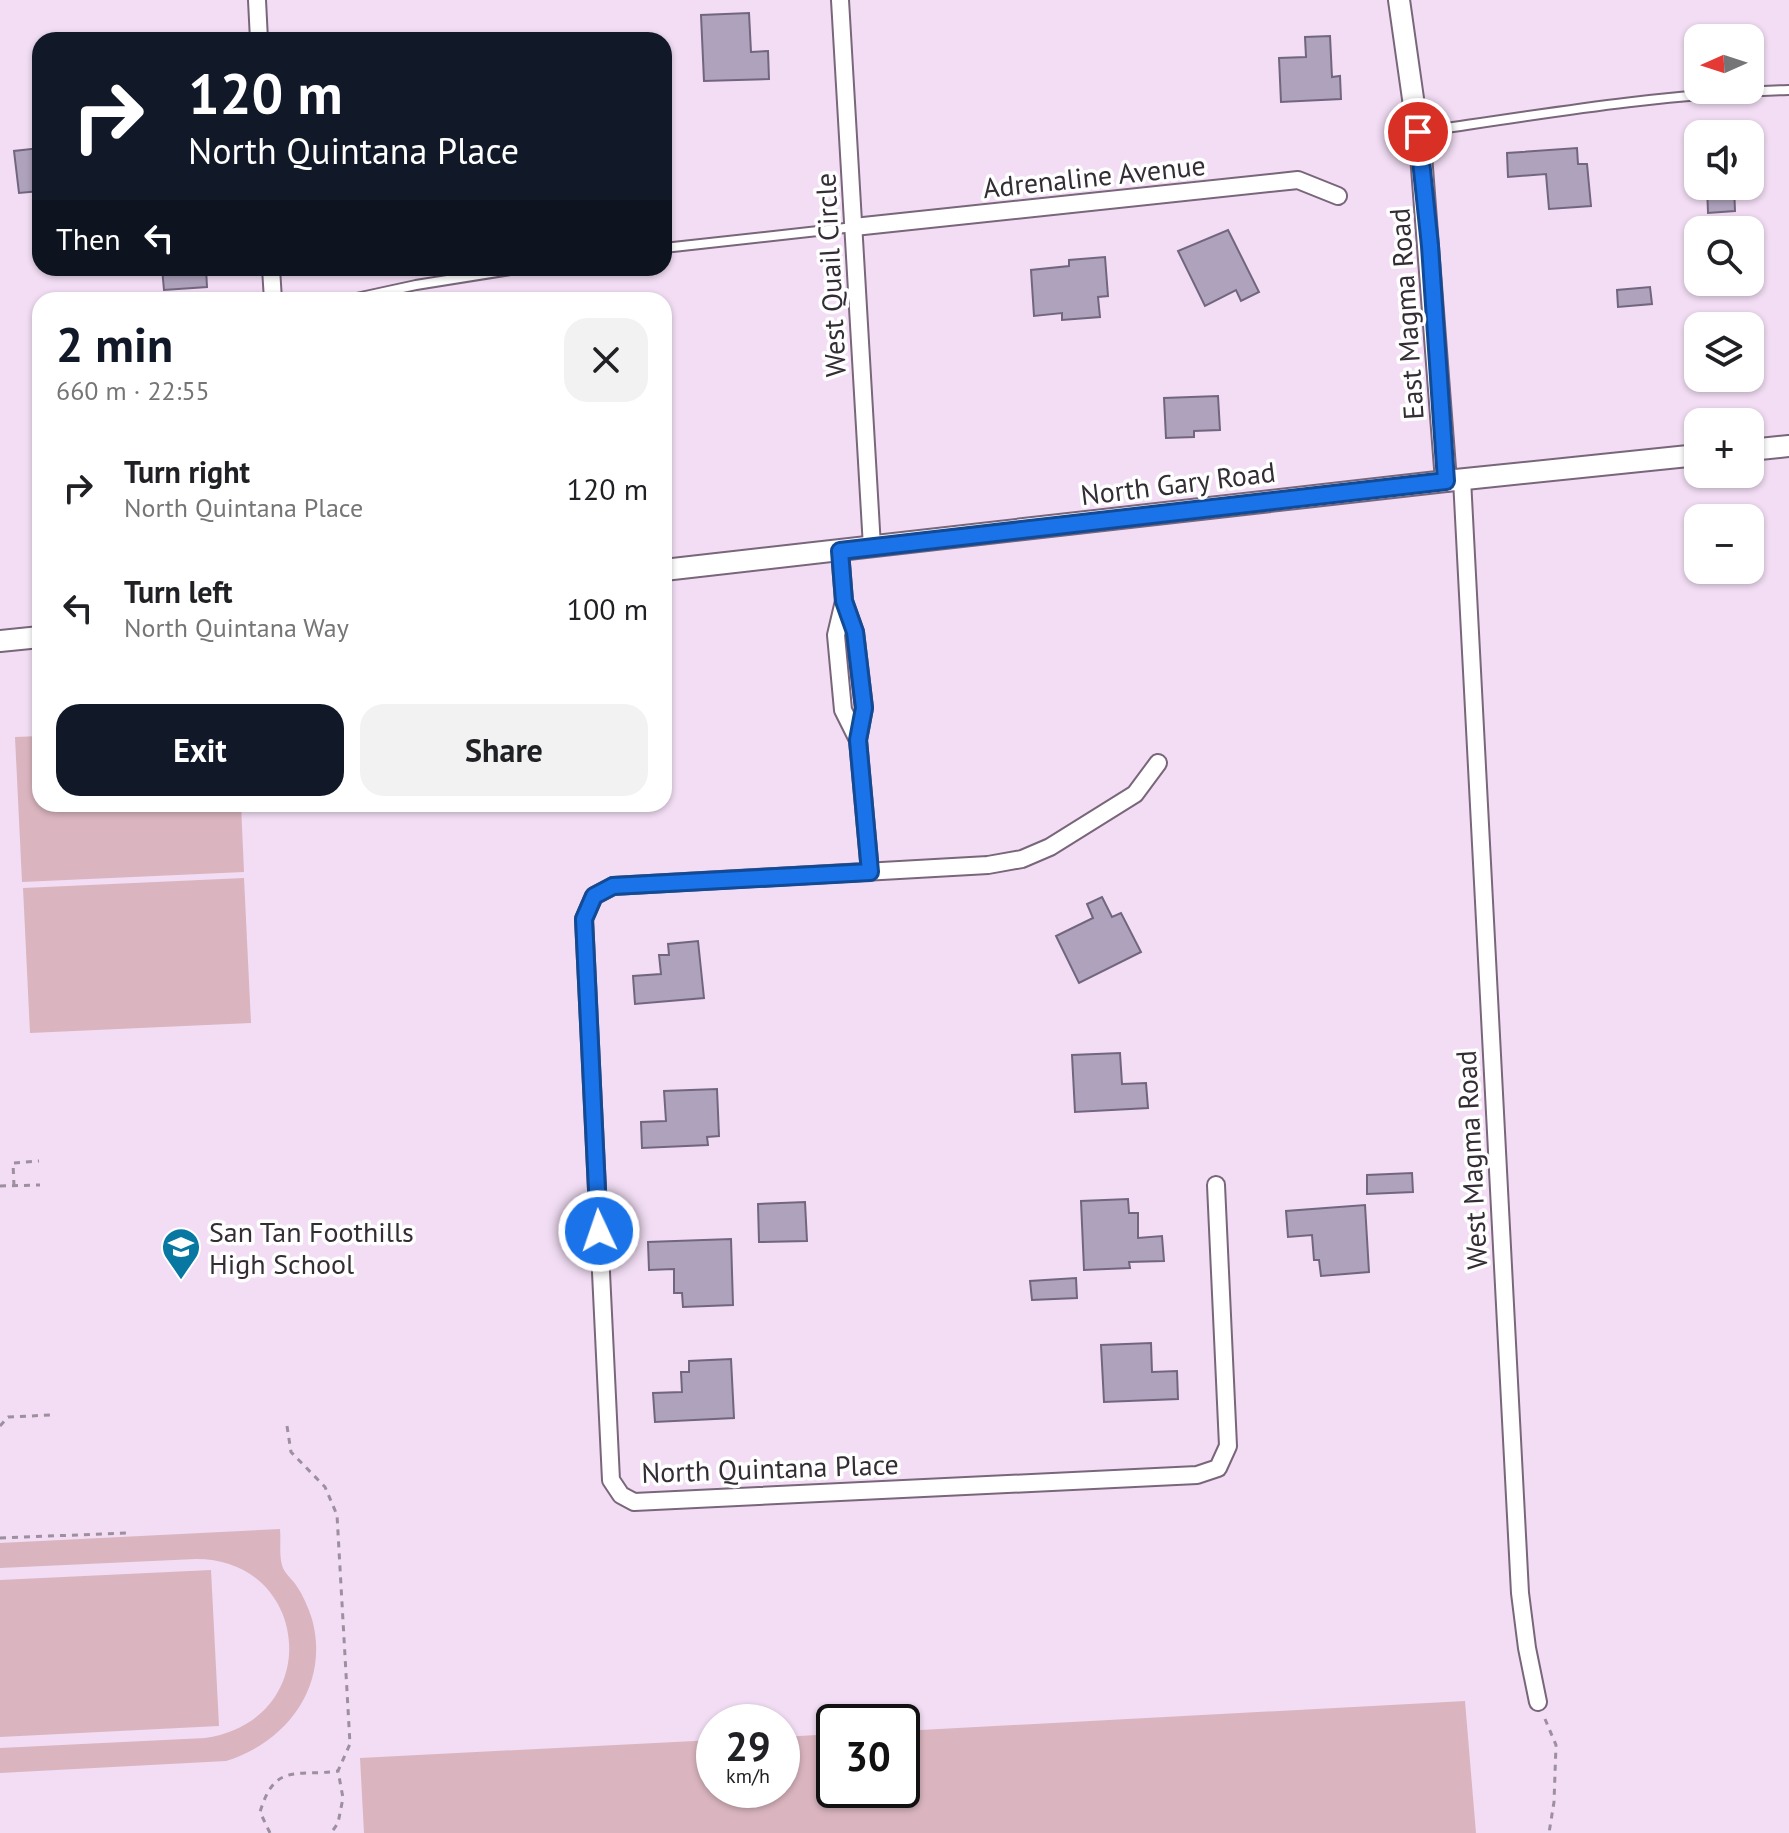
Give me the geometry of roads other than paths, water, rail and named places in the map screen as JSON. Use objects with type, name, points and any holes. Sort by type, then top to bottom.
[{"type":"street","points":[[257,0],[259,32]]},
{"type":"street","name":"West Quail Circle","points":[[840,0],[872,547]]},
{"type":"street","name":"East Magma Road","points":[[1399,0],[1418,132],[1454,480]]},
{"type":"street","name":"Adrenaline Avenue","points":[[854,227],[1298,180],[1338,196]]},
{"type":"street","points":[[1764,449],[1789,446]]},
{"type":"street","name":"North Gary Road","points":[[672,569],[1684,456]]},
{"type":"street","name":"West Magma Road","points":[[1454,480],[1520,1593],[1538,1702]]},
{"type":"street","points":[[840,551],[844,601],[855,632],[864,708],[858,740],[870,872]]},
{"type":"street","points":[[0,641],[32,638]]},
{"type":"street","name":"North Quintana Place","points":[[1158,763],[1135,794],[1050,847],[1022,859],[988,865],[613,886],[594,896],[584,919],[611,1480],[621,1495],[634,1502],[1197,1475],[1218,1468],[1228,1446],[1216,1185]]},
{"type":"lane","points":[[1418,132],[1654,101],[1748,91],[1789,92]]},
{"type":"lane","points":[[672,247],[854,227]]},
{"type":"lane","points":[[384,292],[473,276]]},
{"type":"place","name":"San Tan Foothills High School","points":[[181,1281]]}]
